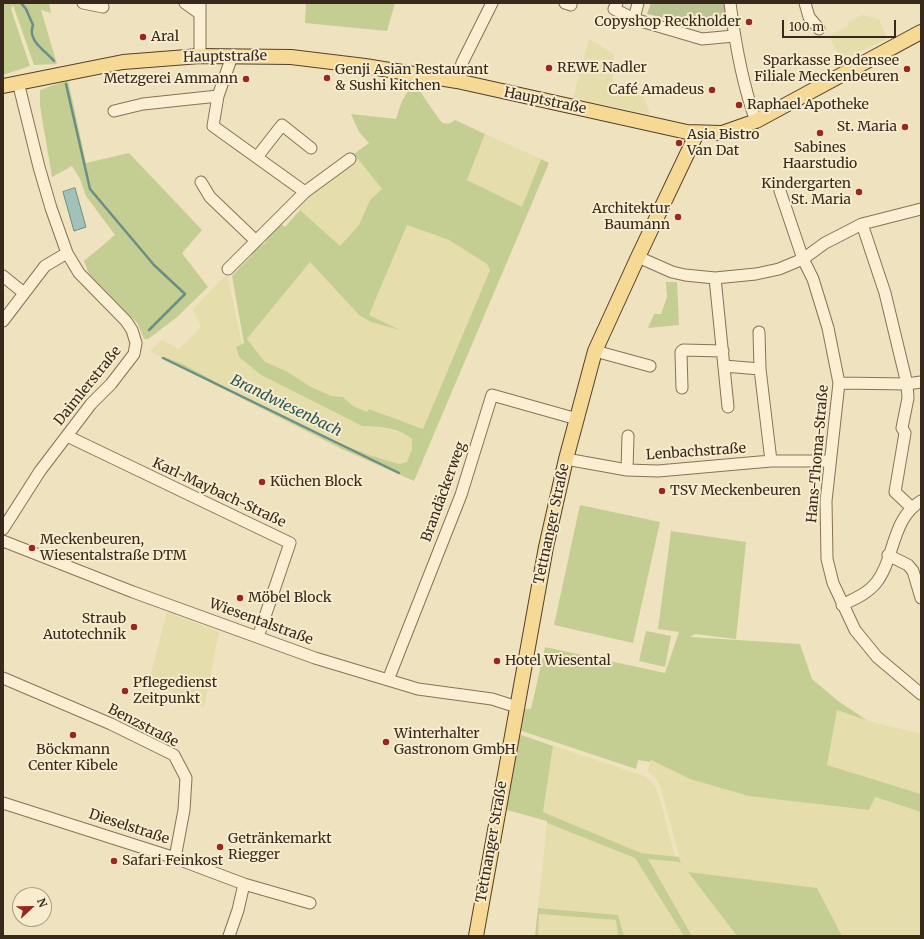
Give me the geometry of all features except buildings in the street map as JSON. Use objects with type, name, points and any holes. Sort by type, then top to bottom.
[{"type":"main road","name":"Hauptstraße","points":[[3,86],[124,62],[200,56],[291,57],[365,66],[457,81],[698,133],[722,133],[756,121],[921,32]]},
{"type":"main road","name":"Tettnanger Straße","points":[[476,936],[546,547],[566,459],[595,351],[638,257],[698,133]]},
{"type":"street","points":[[83,3],[103,7]]},
{"type":"street","points":[[185,3],[199,8],[200,56]]},
{"type":"street","points":[[457,81],[462,63],[492,3]]},
{"type":"street","points":[[617,3],[614,10],[634,19],[702,39],[734,36]]},
{"type":"street","points":[[634,19],[638,3]]},
{"type":"street","points":[[730,3],[734,36],[751,108],[756,121]]},
{"type":"street","points":[[805,3],[809,17],[819,29]]},
{"type":"street","points":[[230,56],[230,62],[218,96],[213,126],[305,192]]},
{"type":"street","name":"Daimlerstraße","points":[[3,529],[40,471],[91,404],[111,384],[134,354],[136,343],[132,330],[126,322],[79,273],[67,253],[45,188],[18,82]]},
{"type":"street","points":[[114,111],[143,104],[218,96]]},
{"type":"street","points":[[257,157],[282,125],[311,148]]},
{"type":"street","points":[[228,269],[305,192],[350,159]]},
{"type":"street","points":[[201,182],[210,197],[256,241]]},
{"type":"street","name":"Hans-Thoma-Straße","points":[[780,191],[803,259],[814,279],[828,328],[840,383],[826,501],[827,559],[832,583],[855,630],[877,657],[921,694]]},
{"type":"street","points":[[638,257],[672,272],[714,278],[780,269],[803,259],[825,243],[862,224],[921,209]]},
{"type":"street","points":[[862,224],[885,294],[907,384],[908,398],[902,428],[906,433],[895,492],[912,508]]},
{"type":"street","points":[[3,321],[45,266],[67,253]]},
{"type":"street","points":[[3,276],[24,293]]},
{"type":"street","points":[[714,278],[728,407]]},
{"type":"street","points":[[759,332],[760,369],[770,461]]},
{"type":"street","points":[[682,388],[681,352],[683,350],[723,350]]},
{"type":"street","points":[[595,351],[650,366]]},
{"type":"street","points":[[724,366],[760,369]]},
{"type":"street","points":[[840,383],[907,384],[921,382]]},
{"type":"street","name":"Brandäckerweg","points":[[388,680],[461,495],[492,394],[577,419]]},
{"type":"street","name":"Karl-Maybach-Straße","points":[[68,436],[290,543],[258,637]]},
{"type":"street","points":[[627,470],[628,436]]},
{"type":"street","name":"Lenbachstraße","points":[[566,459],[627,470],[658,471],[770,461],[830,461]]},
{"type":"street","points":[[842,605],[862,595],[875,584],[882,572],[897,530],[912,508],[921,501]]},
{"type":"street","name":"Wiesentalstraße","points":[[3,541],[36,555],[316,658],[418,689],[492,699],[517,706]]},
{"type":"street","points":[[888,555],[908,565],[913,571],[921,598]]},
{"type":"street","name":"Benzstraße","points":[[3,678],[110,724],[174,755],[186,778],[184,810],[174,858]]},
{"type":"street","name":"Dieselstraße","points":[[3,803],[174,858],[244,884],[310,903]]},
{"type":"street","points":[[229,936],[238,910],[244,884]]},
{"type":"shaded area","points":[[862,15],[879,19],[887,39],[841,60],[829,36],[849,26],[848,22]]},
{"type":"shaded area","points":[[589,39],[614,54],[613,81],[641,90],[650,114],[573,98]]},
{"type":"shaded area","points":[[485,134],[541,159],[522,208],[467,180]]},
{"type":"shaded area","points":[[357,157],[382,189],[370,200],[359,225],[340,247],[295,205],[308,191]]},
{"type":"shaded area","points":[[407,225],[449,240],[487,264],[490,270],[423,429],[369,409],[367,412],[353,406],[343,397],[332,396],[311,387],[286,371],[265,362],[247,339],[310,262],[359,315],[397,329],[369,315]]},
{"type":"shaded area","points":[[227,274],[242,344],[236,347],[239,357],[261,375],[362,426],[376,426],[407,435],[412,438],[412,449],[407,462],[399,464],[369,455],[322,436],[150,351],[162,340],[179,349],[201,327],[193,309]]},
{"type":"shaded area","points":[[167,612],[219,632],[204,708],[149,681]]},
{"type":"shaded area","points":[[837,710],[868,721],[921,734],[921,794],[826,765]]},
{"type":"shaded area","points":[[553,746],[644,776],[649,779],[656,788],[660,800],[675,857],[641,853],[543,812]]},
{"type":"shaded area","points":[[651,760],[690,779],[869,810],[874,797],[921,812],[921,936],[842,936],[817,888],[688,872],[737,936],[692,936],[647,858],[681,863],[661,789],[657,779],[648,771]]},
{"type":"shaded area","points":[[547,823],[635,858],[684,936],[624,936],[618,915],[538,908]]},
{"type":"shaded area","points":[[539,914],[616,920],[618,936],[538,936]]},
{"type":"green space","points":[[3,3],[49,3],[51,13],[41,10],[57,64],[34,65],[13,5],[11,9],[30,66],[3,75]]},
{"type":"green space","points":[[306,3],[395,3],[387,31],[305,23]]},
{"type":"green space","points":[[651,3],[725,3],[727,28],[692,24],[647,14]]},
{"type":"green space","points":[[68,80],[86,163],[129,153],[202,230],[182,253],[208,287],[176,318],[148,339],[144,339],[138,324],[89,274],[84,261],[115,235],[86,196],[80,179],[72,166],[52,177],[40,106],[40,90]]},
{"type":"green space","points":[[419,90],[443,123],[446,124],[455,120],[485,134],[467,180],[522,207],[541,159],[549,163],[414,481],[342,449],[160,357],[183,364],[256,404],[322,436],[369,455],[399,464],[407,462],[412,449],[412,439],[407,435],[388,428],[362,426],[261,375],[239,357],[236,347],[244,343],[232,276],[252,255],[251,252],[257,245],[264,244],[269,234],[280,223],[285,227],[300,210],[340,246],[359,225],[370,200],[382,189],[354,154],[369,143],[359,132],[351,114],[396,119],[402,101],[408,91]],"holes":[[[407,225],[449,240],[487,264],[490,270],[423,429],[369,409],[367,412],[353,406],[343,397],[332,396],[311,387],[286,371],[265,362],[247,339],[310,262],[359,315],[371,322],[400,330],[369,315]]]},
{"type":"green space","points":[[666,282],[677,282],[679,325],[648,328],[654,314],[661,314],[667,297]]},
{"type":"green space","points":[[580,505],[660,522],[633,643],[554,625]]},
{"type":"green space","points":[[671,531],[746,542],[736,639],[695,634],[690,637],[800,644],[812,679],[838,701],[868,721],[837,710],[827,765],[921,794],[921,812],[875,797],[869,810],[749,796],[690,779],[651,760],[650,762],[638,760],[636,769],[519,730],[524,709],[531,709],[545,647],[665,673],[679,632],[658,629]]},
{"type":"green space","points":[[646,631],[671,636],[665,667],[639,661]]},
{"type":"green space","points":[[521,735],[553,746],[543,812],[641,853],[679,857],[681,864],[679,862],[648,859],[692,936],[684,936],[635,858],[547,823],[547,821],[503,809],[518,737]]},
{"type":"green space","points":[[688,872],[817,888],[842,936],[737,936]]},
{"type":"green space","points":[[538,908],[618,915],[624,936],[618,936],[616,920],[539,914],[538,936],[535,936]]},
{"type":"water","points":[[75,188],[86,227],[74,231],[63,192]]},
{"type":"waterway","name":"Brandwiesenbach","points":[[21,3],[26,9],[33,25],[32,36],[38,45],[54,61]]},
{"type":"waterway","name":"Brandwiesenbach","points":[[66,84],[90,189],[154,265],[185,294],[149,330]]},
{"type":"waterway","name":"Brandwiesenbach","points":[[163,358],[399,473]]},
{"type":"place","name":"Copyshop Reckholder","points":[[749,22]]},
{"type":"place","name":"Aral","points":[[143,37]]},
{"type":"place","name":"REWE Nadler","points":[[549,68]]},
{"type":"place","name":"Sparkasse Bodensee Filiale Meckenbeuren","points":[[907,69]]},
{"type":"place","name":"Genji Asian Restaurant & Sushi kitchen","points":[[327,78]]},
{"type":"place","name":"Metzgerei Ammann","points":[[246,79]]},
{"type":"place","name":"Café Amadeus","points":[[712,90]]},
{"type":"place","name":"Raphael Apotheke","points":[[739,105]]},
{"type":"place","name":"St. Maria","points":[[905,127]]},
{"type":"place","name":"Sabines Haarstudio","points":[[820,133]]},
{"type":"place","name":"Asia Bistro Van Dat","points":[[679,143]]},
{"type":"place","name":"Kindergarten St. Maria","points":[[859,192]]},
{"type":"place","name":"Architektur Baumann","points":[[678,217]]},
{"type":"place","name":"Küchen Block","points":[[262,482]]},
{"type":"place","name":"TSV Meckenbeuren","points":[[662,491]]},
{"type":"place","name":"Meckenbeuren, Wiesentalstraße DTM","points":[[32,548]]},
{"type":"place","name":"Möbel Block","points":[[240,598]]},
{"type":"place","name":"Straub Autotechnik","points":[[134,627]]},
{"type":"place","name":"Hotel Wiesental","points":[[497,661]]},
{"type":"place","name":"Pflegedienst Zeitpunkt","points":[[125,691]]},
{"type":"place","name":"Böckmann Center Kibele","points":[[73,735]]},
{"type":"place","name":"Winterhalter Gastronom GmbH","points":[[386,742]]},
{"type":"place","name":"Getränkemarkt Riegger","points":[[220,847]]},
{"type":"place","name":"Safari Feinkost","points":[[114,861]]}]
